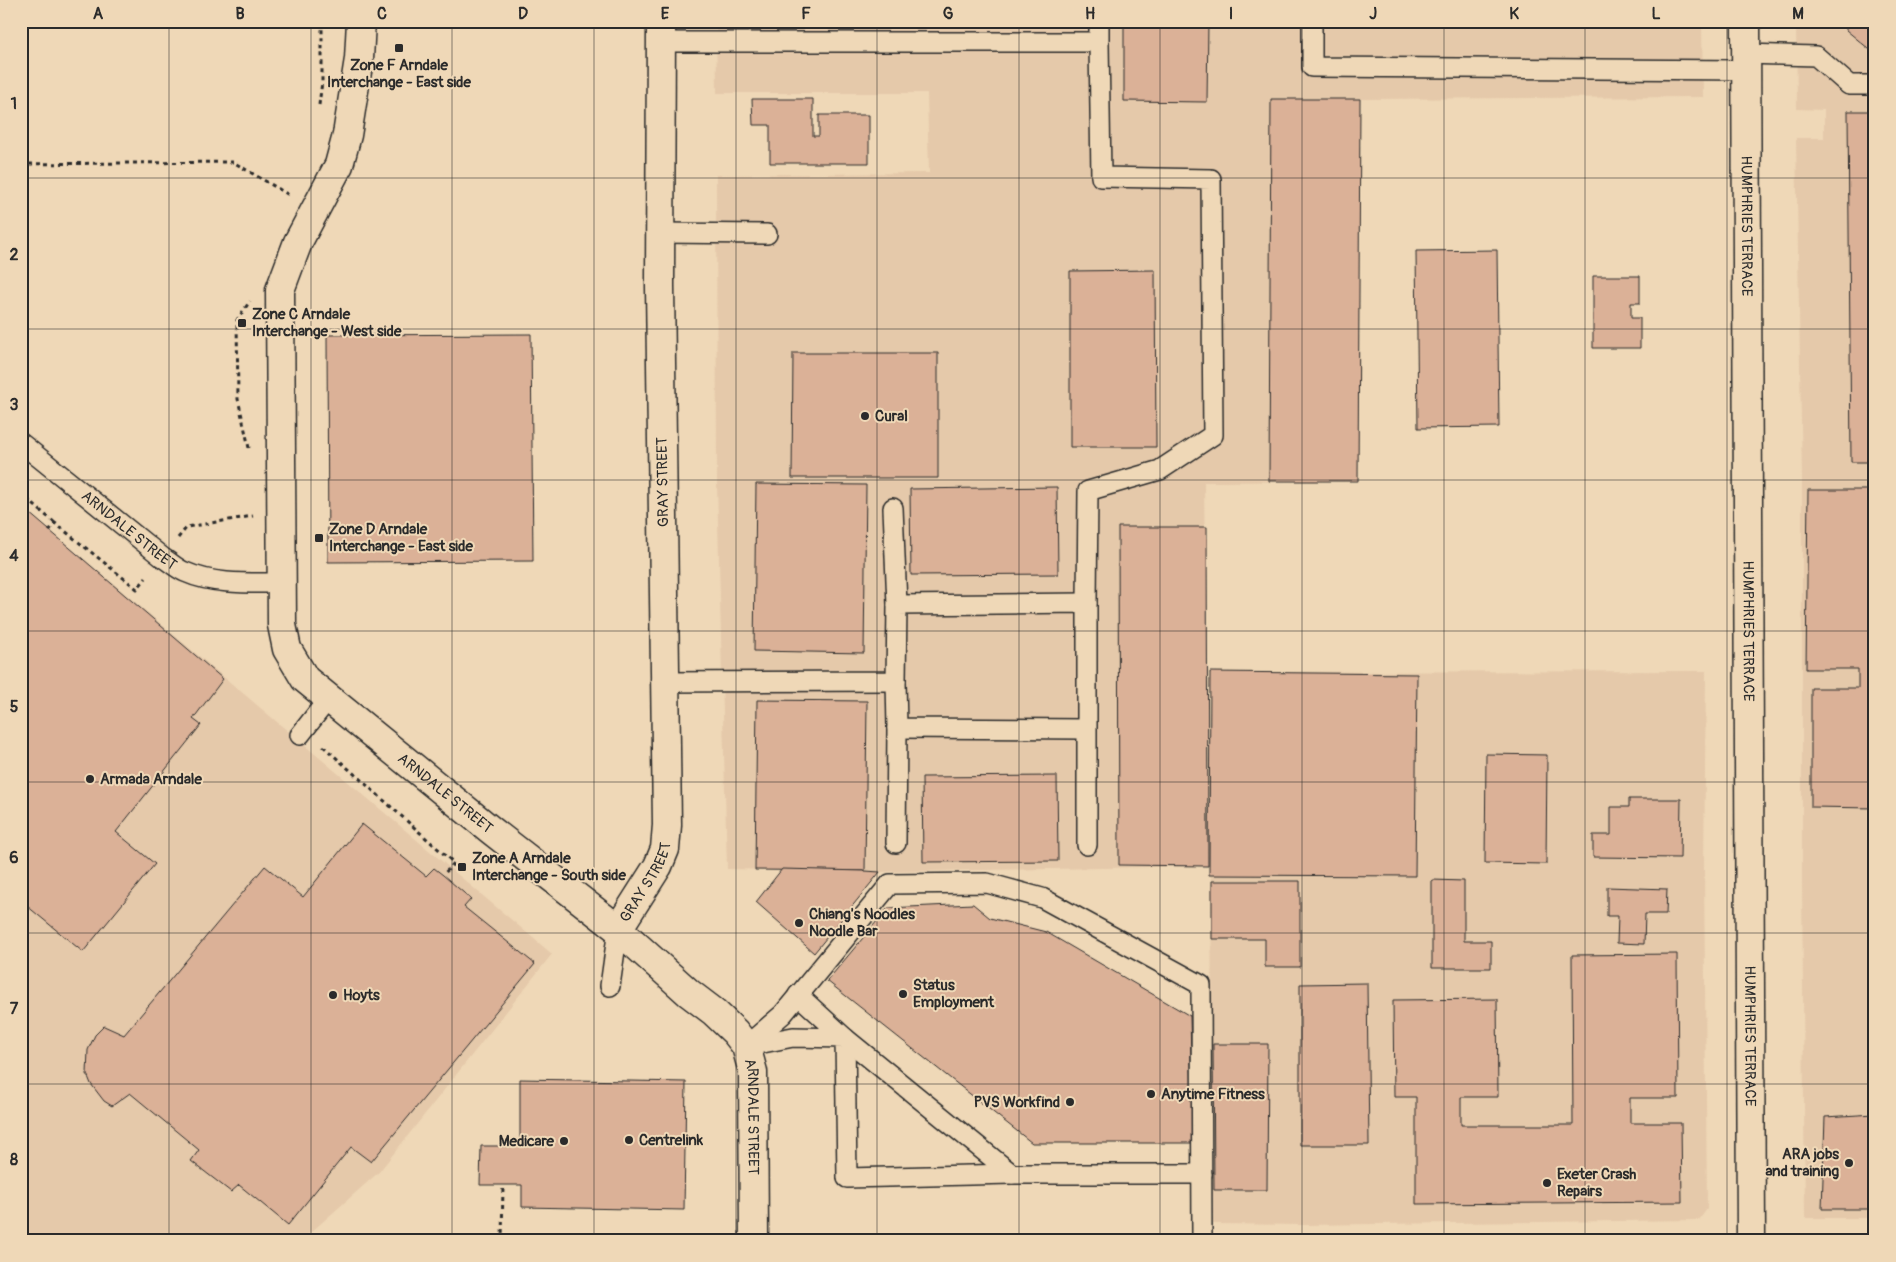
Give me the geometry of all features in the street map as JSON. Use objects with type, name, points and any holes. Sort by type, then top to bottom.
[{"type":"street","points":[[281,583],[280,290],[298,242],[339,165],[347,135],[359,59],[361,21]]},
{"type":"street","name":"HUMPHRIES TERRACE","points":[[1746,21],[1752,1241]]},
{"type":"street","name":"GRAY STREET","points":[[618,928],[658,866],[665,849],[668,825],[660,286],[661,32]]},
{"type":"street","name":"ARNDALE STREET","points":[[281,583],[282,625],[287,649],[305,679],[492,831],[618,928],[689,993],[714,1012],[735,1032],[746,1046],[753,1072],[754,1241]]},
{"type":"lane","points":[[1087,845],[1088,491],[1160,470],[1213,435],[1211,179],[1101,177],[1099,21]]},
{"type":"lane","points":[[1312,21],[1312,67],[1747,62],[1816,56],[1849,85],[1875,84]]},
{"type":"lane","points":[[661,32],[1099,42]]},
{"type":"lane","points":[[660,232],[767,234]]},
{"type":"lane","name":"ARNDALE STREET","points":[[21,443],[162,557],[185,572],[208,579],[232,582],[281,583]]},
{"type":"lane","points":[[893,508],[897,605],[896,843]]},
{"type":"lane","points":[[897,605],[1087,603]]},
{"type":"lane","points":[[666,682],[896,681]]},
{"type":"lane","points":[[302,732],[330,698]]},
{"type":"lane","points":[[897,728],[1086,729]]},
{"type":"lane","points":[[746,1046],[784,1014],[890,884],[987,883],[1042,898],[1201,985],[1202,1241]]},
{"type":"lane","points":[[610,986],[618,928]]},
{"type":"lane","points":[[798,995],[844,1038],[1012,1174]]},
{"type":"lane","points":[[746,1046],[793,1037],[844,1038]]},
{"type":"lane","points":[[844,1038],[847,1178],[1012,1174],[1202,1174]]},
{"type":"path","points":[[21,164],[233,162],[316,210]]},
{"type":"path","points":[[21,494],[137,589],[162,557]]},
{"type":"path","points":[[49,531],[56,523]]},
{"type":"path","points":[[302,732],[454,863],[443,875]]},
{"type":"path","points":[[502,1185],[502,1241]]},
{"type":"shaded area","points":[[716,21],[1702,21],[1703,97],[1360,99],[1358,481],[1204,482],[1209,866],[880,872],[727,869],[717,482],[716,175],[929,173],[927,93],[717,93]]},
{"type":"shaded area","points":[[1796,21],[1875,21],[1875,1218],[1805,1218],[1802,881],[1802,480],[1796,138],[1824,138],[1824,110],[1797,109]]},
{"type":"shaded area","points":[[21,506],[552,954],[379,1172],[301,1241],[21,1241]]},
{"type":"shaded area","points":[[1706,671],[1704,869],[1707,1209],[1699,1220],[1301,1225],[1213,1224],[1210,672]]},
{"type":"building","points":[[1124,21],[1208,21],[1207,102],[1124,101]]},
{"type":"building","points":[[1846,21],[1875,21],[1875,54],[1846,30]]},
{"type":"building","points":[[752,99],[813,99],[813,136],[819,136],[819,115],[869,115],[869,163],[770,163],[770,125],[753,125]]},
{"type":"building","points":[[1271,99],[1360,99],[1358,481],[1269,481]]},
{"type":"building","points":[[1848,111],[1875,111],[1875,462],[1851,462]]},
{"type":"building","points":[[1497,250],[1499,427],[1418,428],[1416,251]]},
{"type":"building","points":[[1155,270],[1156,447],[1070,447],[1070,271]]},
{"type":"building","points":[[1593,276],[1640,276],[1640,303],[1631,303],[1631,318],[1640,318],[1640,348],[1593,348]]},
{"type":"building","points":[[531,334],[533,561],[328,562],[327,335]]},
{"type":"building","name":"Cural","points":[[793,353],[938,353],[938,478],[792,478]]},
{"type":"building","points":[[756,484],[866,485],[864,653],[754,651]]},
{"type":"building","points":[[1057,487],[1058,574],[911,575],[910,489]]},
{"type":"building","points":[[1808,490],[1875,490],[1875,808],[1811,807],[1811,688],[1858,688],[1858,669],[1806,669]]},
{"type":"building","name":"Armada Arndale","points":[[21,506],[223,679],[193,719],[201,725],[116,832],[155,864],[83,952],[21,901]]},
{"type":"building","points":[[1118,527],[1207,527],[1208,866],[1119,865]]},
{"type":"building","points":[[1210,672],[1417,674],[1415,876],[1209,875]]},
{"type":"building","points":[[757,700],[867,701],[865,871],[755,870]]},
{"type":"building","points":[[1486,754],[1547,755],[1546,864],[1485,863]]},
{"type":"building","points":[[1057,776],[1058,861],[923,862],[922,777]]},
{"type":"building","points":[[1629,799],[1681,799],[1680,858],[1593,857],[1593,835],[1611,835],[1611,807],[1629,807]]},
{"type":"building","name":"Hoyts","points":[[362,824],[426,876],[434,868],[443,875],[471,899],[464,907],[535,964],[371,1162],[351,1147],[288,1225],[239,1185],[231,1192],[191,1161],[199,1150],[130,1093],[112,1106],[104,1101],[91,1084],[87,1074],[88,1050],[95,1035],[104,1026],[124,1035],[265,866],[303,897]]},
{"type":"building","points":[[782,869],[880,872],[814,953],[756,902]]},
{"type":"building","points":[[1432,880],[1464,881],[1464,941],[1491,941],[1491,968],[1432,968]]},
{"type":"building","points":[[1212,881],[1300,881],[1300,967],[1265,967],[1265,939],[1212,939]]},
{"type":"building","points":[[1607,887],[1667,889],[1666,914],[1645,914],[1644,944],[1617,943],[1618,916],[1607,916]]},
{"type":"building","points":[[973,904],[990,918],[1046,932],[1190,1016],[1193,1143],[1032,1143],[827,981],[888,908]]},
{"type":"building","points":[[1677,954],[1678,1098],[1630,1098],[1630,1123],[1681,1123],[1682,1202],[1416,1204],[1416,1097],[1394,1097],[1393,1000],[1497,999],[1498,1097],[1461,1097],[1461,1125],[1573,1125],[1572,955]]},
{"type":"building","points":[[1367,983],[1369,1145],[1300,1145],[1300,984]]},
{"type":"building","points":[[1213,1044],[1268,1044],[1267,1190],[1214,1190]]},
{"type":"building","name":"Centrelink","points":[[520,1079],[686,1082],[684,1210],[522,1207],[522,1185],[480,1185],[481,1146],[520,1146]]},
{"type":"building","name":"ARA jobs and training","points":[[1875,1114],[1875,1209],[1822,1209],[1825,1117]]},
{"type":"place","name":"Zone F Arndale Interchange - East side","points":[[399,48]]},
{"type":"place","name":"Zone C Arndale Interchange - West side","points":[[242,323]]},
{"type":"place","name":"Cural","points":[[865,416]]},
{"type":"place","name":"Zone D Arndale Interchange - East side","points":[[319,538]]},
{"type":"place","name":"Armada Arndale","points":[[90,779]]},
{"type":"place","name":"Zone A Arndale Interchange - South side","points":[[462,867]]},
{"type":"place","name":"Chiang's Noodles Noodle Bar","points":[[799,923]]},
{"type":"place","name":"Status Employment","points":[[903,994]]},
{"type":"place","name":"Hoyts","points":[[333,995]]},
{"type":"place","name":"Anytime Fitness","points":[[1151,1094]]},
{"type":"place","name":"PVS Workfind","points":[[1070,1102]]},
{"type":"place","name":"Centrelink","points":[[629,1140]]},
{"type":"place","name":"Medicare","points":[[564,1141]]},
{"type":"place","name":"ARA jobs and training","points":[[1849,1163]]},
{"type":"place","name":"Exeter Crash Repairs","points":[[1547,1183]]}]
